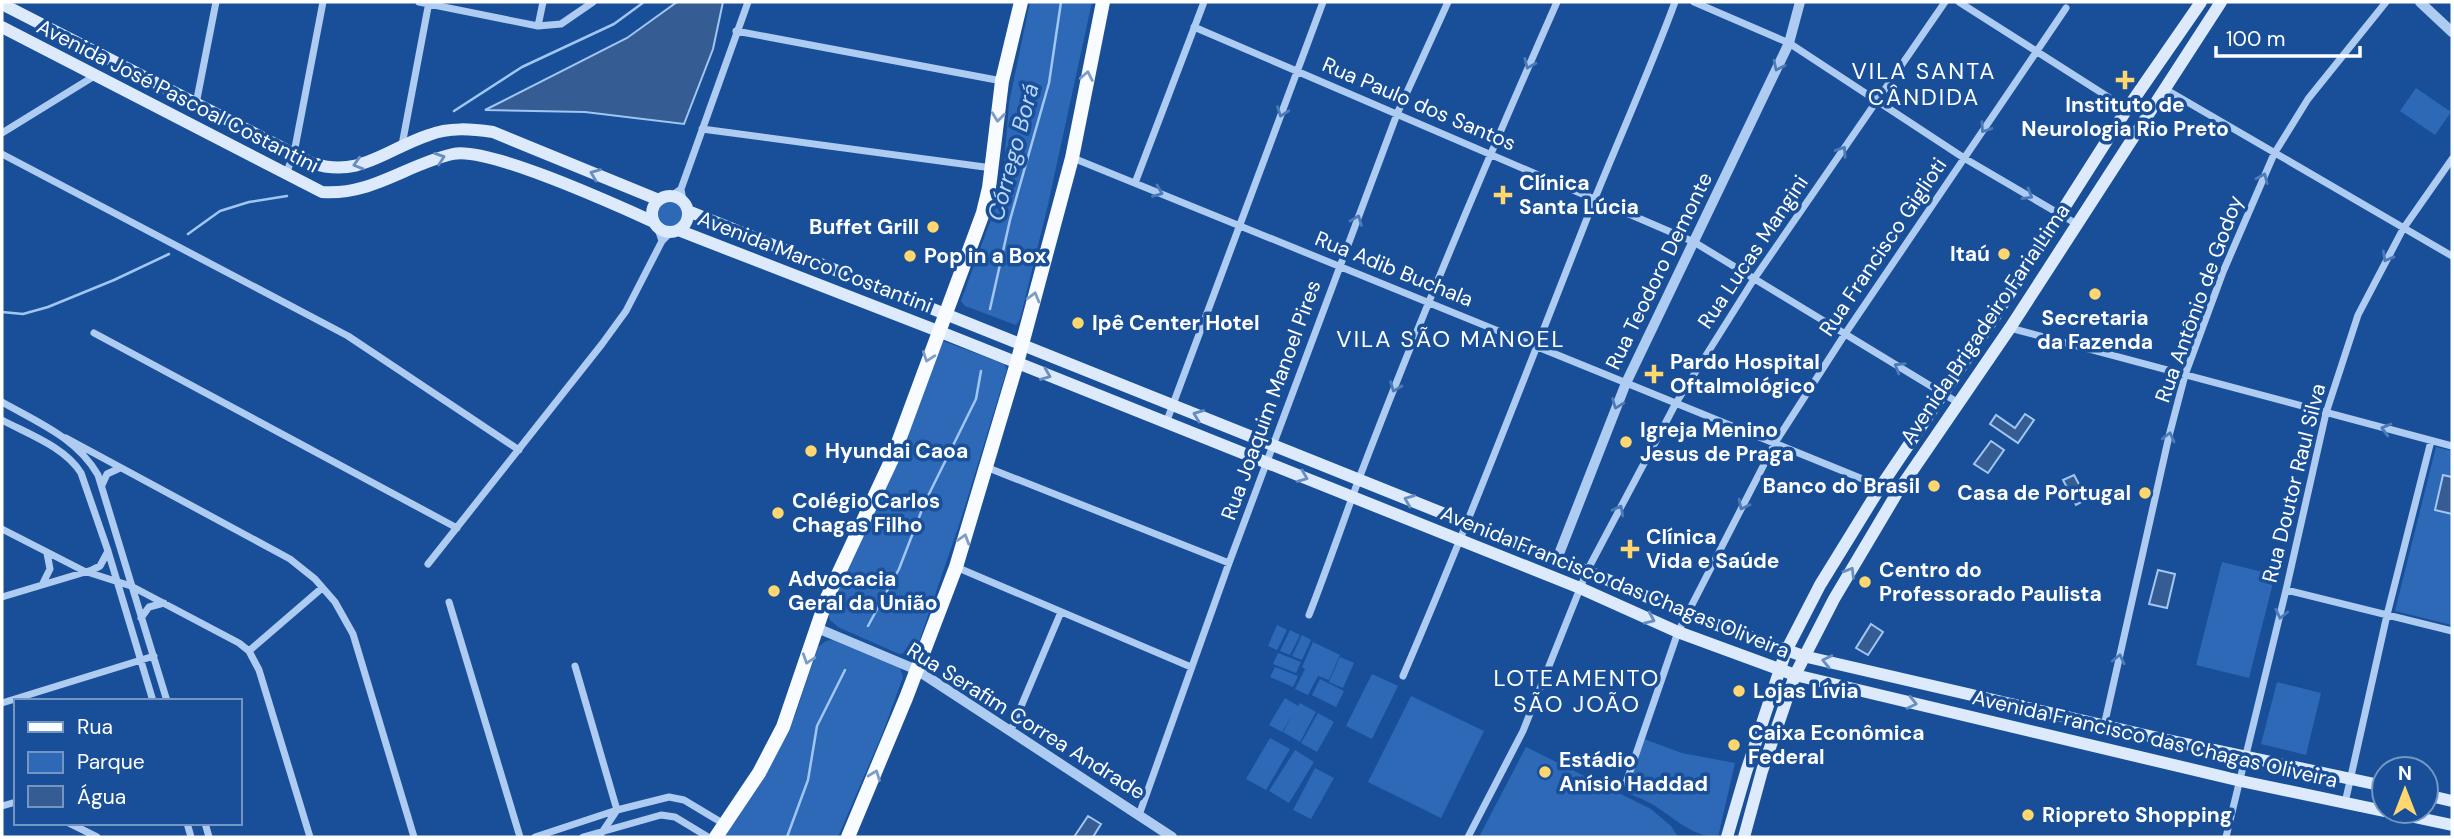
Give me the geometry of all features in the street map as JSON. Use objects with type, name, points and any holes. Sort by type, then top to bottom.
[{"type":"main road","points":[[716,837],[759,773],[783,727],[827,598],[892,459],[982,213],[992,169],[1002,81],[1021,2]]},
{"type":"main road","points":[[848,837],[956,567],[1017,363],[1072,158],[1103,2]]},
{"type":"main road","name":"Avenida Brigadeiro Faria Lima","points":[[1727,837],[1786,651],[1820,585],[1881,486],[1994,318],[2127,109],[2201,2]]},
{"type":"main road","name":"Avenida Brigadeiro Faria Lima","points":[[1744,837],[1762,771],[1803,656],[1897,493],[2010,328],[2075,223],[2221,2]]},
{"type":"main road","name":"Avenida José Pascoal Costantini","points":[[2,4],[319,165],[341,169],[362,164],[422,138],[452,130],[472,129],[493,132],[676,199]]},
{"type":"main road","name":"Avenida José Pascoal Costantini","points":[[2,27],[322,192],[341,194],[375,184],[439,158],[457,153],[476,153],[569,185],[655,224],[670,234]]},
{"type":"main road","points":[[2127,109],[2144,120]]},
{"type":"main road","points":[[655,224],[652,210],[676,199],[686,222],[670,234]]},
{"type":"main road","name":"Avenida Marco Costantini","points":[[676,199],[944,314]]},
{"type":"main road","name":"Avenida Marco Costantini","points":[[670,234],[937,331]]},
{"type":"main road","points":[[907,319],[915,301]]},
{"type":"main road","name":"Avenida Francisco das Chagas Oliveira","points":[[944,314],[1587,570],[1687,614],[1786,651],[2104,726],[2370,783]]},
{"type":"main road","points":[[1994,318],[2010,328]]},
{"type":"main road","name":"Avenida Francisco das Chagas Oliveira","points":[[937,331],[1580,588],[1678,632],[1795,675],[2241,781],[2370,808]]},
{"type":"main road","points":[[1875,694],[1880,673]]},
{"type":"main road","points":[[2005,725],[2012,704]]},
{"type":"main road","points":[[2099,747],[2104,726]]},
{"type":"main road","points":[[2152,760],[2158,738]]},
{"type":"street","points":[[196,104],[216,2]]},
{"type":"street","points":[[286,174],[294,153],[323,2]]},
{"type":"street","points":[[419,2],[538,26],[561,24],[593,2]]},
{"type":"street","points":[[538,26],[542,2]]},
{"type":"street","points":[[676,199],[748,2]]},
{"type":"street","points":[[1135,183],[1203,2]]},
{"type":"street","points":[[1166,423],[1323,2]]},
{"type":"street","name":"Rua Joaquim Manoel Pires","points":[[1139,815],[1229,563],[1397,114],[1448,2]]},
{"type":"street","points":[[1309,615],[1428,303],[1557,2]]},
{"type":"street","points":[[1403,676],[1461,541],[1675,2]]},
{"type":"street","points":[[1694,2],[1789,43],[1964,158],[2075,223]]},
{"type":"street","name":"Rua Teodoro Demonte","points":[[1557,559],[1626,383],[1789,43],[1800,2]]},
{"type":"street","name":"Rua Lucas Mangini","points":[[1468,837],[1523,731],[1587,570],[1676,403],[1754,279],[1945,2]]},
{"type":"street","points":[[1959,2],[2127,109]]},
{"type":"street","name":"Rua Antônio de Godoy","points":[[2104,726],[2169,436],[2185,375],[2223,272],[2274,154],[2308,99],[2385,2]]},
{"type":"street","points":[[2420,2],[2452,32]]},
{"type":"street","points":[[401,147],[429,3]]},
{"type":"street","name":"Rua Francisco Giglioti","points":[[1626,783],[1678,632],[1775,443],[2066,8]]},
{"type":"street","name":"Rua Paulo dos Santos","points":[[1194,27],[1694,242],[1957,402]]},
{"type":"street","points":[[736,31],[1002,81]]},
{"type":"street","points":[[2,133],[96,75]]},
{"type":"street","points":[[2165,89],[2452,256]]},
{"type":"street","points":[[407,122],[422,138]]},
{"type":"street","points":[[702,129],[992,169]]},
{"type":"street","points":[[2,154],[348,336],[519,450]]},
{"type":"street","name":"Rua Adib Buchala","points":[[1072,158],[1897,493]]},
{"type":"street","name":"Rua Doutor Raul Silva","points":[[2226,837],[2326,413],[2358,316],[2403,229],[2452,159]]},
{"type":"street","points":[[428,564],[626,311],[670,234]]},
{"type":"street","points":[[2010,328],[2452,446]]},
{"type":"street","points":[[94,333],[457,528]]},
{"type":"street","points":[[2,402],[290,559],[309,574],[335,602],[353,634],[414,837]]},
{"type":"street","points":[[2,420],[58,451],[78,468],[88,489],[108,551],[152,699]]},
{"type":"street","points":[[66,438],[88,460],[102,485],[166,699]]},
{"type":"street","points":[[2345,803],[2387,615],[2431,441]]},
{"type":"street","points":[[78,468],[88,460],[101,458]]},
{"type":"street","points":[[986,467],[1229,563]]},
{"type":"street","points":[[102,485],[107,474],[120,468]]},
{"type":"street","points":[[2,529],[84,571],[131,586],[239,643],[249,651],[259,670],[310,837]]},
{"type":"street","points":[[2,597],[100,566],[106,560],[108,551]]},
{"type":"street","points":[[42,584],[51,569],[46,552]]},
{"type":"street","points":[[956,567],[1191,667]]},
{"type":"street","points":[[249,651],[322,588]]},
{"type":"street","points":[[2286,590],[2452,631]]},
{"type":"street","points":[[449,602],[520,837]]},
{"type":"street","points":[[141,618],[149,607],[164,603]]},
{"type":"street","points":[[1011,730],[1061,612]]},
{"type":"street","name":"Rua Serafim Correa Andrade","points":[[817,628],[917,670],[1172,837]]},
{"type":"street","points":[[15,699],[154,656]]},
{"type":"street","points":[[575,666],[617,810],[601,834]]},
{"type":"street","points":[[535,837],[617,810],[669,797],[684,800],[724,824]]},
{"type":"street","points":[[669,797],[669,815]]},
{"type":"street","points":[[583,837],[601,834],[651,816],[669,815],[708,837]]},
{"type":"street","points":[[73,825],[97,837]]},
{"type":"green space","points":[[1030,2],[1092,2],[1047,209],[1020,319],[1016,325],[965,306],[961,301],[998,200],[1003,178],[1009,103]]},
{"type":"green space","points":[[2416,88],[2451,112],[2435,135],[2400,111]]},
{"type":"green space","points":[[670,201],[679,205],[683,214],[679,223],[670,227],[661,223],[657,214],[661,205]]},
{"type":"green space","points":[[943,341],[1004,364],[1007,369],[962,516],[919,642],[912,652],[899,654],[838,627],[830,620],[828,613]]},
{"type":"green space","points":[[2436,447],[2452,451],[2452,625],[2395,611]]},
{"type":"green space","points":[[2222,562],[2275,575],[2249,678],[2196,665]]},
{"type":"green space","points":[[1277,625],[1287,630],[1277,650],[1268,646]]},
{"type":"green space","points":[[1290,630],[1300,635],[1290,655],[1280,651]]},
{"type":"green space","points":[[1302,635],[1311,640],[1302,660],[1292,656]]},
{"type":"green space","points":[[832,640],[900,668],[903,677],[883,732],[838,837],[724,837],[780,746],[796,713],[818,647]]},
{"type":"green space","points":[[1313,642],[1340,655],[1329,680],[1318,676],[1308,695],[1295,689],[1305,669],[1302,667]]},
{"type":"green space","points":[[1278,653],[1301,662],[1296,673],[1273,664]]},
{"type":"green space","points":[[1340,657],[1354,663],[1343,688],[1329,682]]},
{"type":"green space","points":[[1275,667],[1298,676],[1293,687],[1270,677]]},
{"type":"green space","points":[[1372,674],[1398,686],[1372,739],[1346,726]]},
{"type":"green space","points":[[1320,679],[1344,691],[1336,707],[1312,695]]},
{"type":"green space","points":[[2277,682],[2321,693],[2306,755],[2261,744]]},
{"type":"green space","points":[[1411,696],[1484,731],[1441,818],[1368,782]]},
{"type":"green space","points":[[1285,698],[1316,712],[1300,742],[1283,732],[1293,714],[1282,732],[1269,725]]},
{"type":"green space","points":[[1318,713],[1334,722],[1317,752],[1301,743]]},
{"type":"green space","points":[[1270,738],[1290,749],[1266,790],[1246,779]]},
{"type":"green space","points":[[1644,739],[1682,753],[1735,763],[1718,837],[1699,834],[1650,803],[1625,792]]},
{"type":"green space","name":"Estádio Anísio Haddad","points":[[1526,747],[1651,809],[1671,826],[1678,837],[1479,837]]},
{"type":"green space","points":[[1295,750],[1314,762],[1289,803],[1269,791]]},
{"type":"green space","points":[[1315,768],[1334,778],[1311,819],[1293,810]]},
{"type":"water","points":[[677,2],[723,2],[713,49],[684,124],[585,112],[485,110],[627,38]]},
{"type":"water","points":[[2025,414],[2034,420],[2018,443],[1990,424],[1996,415],[2015,428]]},
{"type":"water","points":[[1991,441],[2004,450],[1988,473],[1974,464]]},
{"type":"water","points":[[2074,475],[2087,499],[2076,505],[2063,480]]},
{"type":"water","points":[[2443,475],[2452,477],[2452,514],[2435,510]]},
{"type":"water","points":[[2158,570],[2175,574],[2167,608],[2149,604]]},
{"type":"water","points":[[1871,624],[1883,632],[1868,655],[1856,648]]},
{"type":"water","points":[[1088,816],[1101,824],[1093,837],[1074,837]]},
{"type":"waterway","points":[[454,111],[522,67],[614,24],[644,2]]},
{"type":"waterway","name":"Córrego Borá","points":[[990,309],[1010,220],[1049,83],[1061,2]]},
{"type":"waterway","points":[[188,234],[220,211],[249,202],[287,196]]},
{"type":"waterway","points":[[2,312],[23,314],[48,307],[169,254]]},
{"type":"waterway","name":"Córrego Borá","points":[[868,626],[899,569],[925,502],[976,399],[981,371]]},
{"type":"waterway","name":"Córrego Borá","points":[[787,837],[808,780],[817,726],[845,670]]},
{"type":"place","name":"Instituto de Neurologia Rio Preto","points":[[2125,80]]},
{"type":"place","name":"Clínica Santa Lúcia","points":[[1503,195]]},
{"type":"place","name":"Buffet Grill","points":[[933,227]]},
{"type":"place","name":"Itaú","points":[[2004,254]]},
{"type":"place","name":"Pop in a Box","points":[[910,256]]},
{"type":"place","name":"Secretaria da Fazenda","points":[[2095,294]]},
{"type":"place","name":"Ipê Center Hotel","points":[[1078,323]]},
{"type":"place","name":"Pardo Hospital Oftalmológico","points":[[1654,374]]},
{"type":"place","name":"Igreja Menino Jesus de Praga","points":[[1626,442]]},
{"type":"place","name":"Hyundai Caoa","points":[[811,451]]},
{"type":"place","name":"Banco do Brasil","points":[[1934,486]]},
{"type":"place","name":"Casa de Portugal","points":[[2145,493]]},
{"type":"place","name":"Colégio Carlos Chagas Filho","points":[[778,513]]},
{"type":"place","name":"Clínica Vida e Saúde","points":[[1630,549]]},
{"type":"place","name":"Centro do Professorado Paulista","points":[[1865,582]]},
{"type":"place","name":"Advocacia Geral da União","points":[[774,591]]},
{"type":"place","name":"Lojas Lívia","points":[[1739,691]]},
{"type":"place","name":"Caixa Econômica Federal","points":[[1734,745]]},
{"type":"place","name":"Estádio Anísio Haddad","points":[[1545,772]]},
{"type":"place","name":"Riopreto Shopping","points":[[2028,815]]},
{"type":"district","name":"VILA SANTA CÂNDIDA","points":[[1924,84]]},
{"type":"district","name":"VILA SÃO MANOEL","points":[[1451,339]]},
{"type":"district","name":"LOTEAMENTO SÃO JOÃO","points":[[1577,691]]}]
